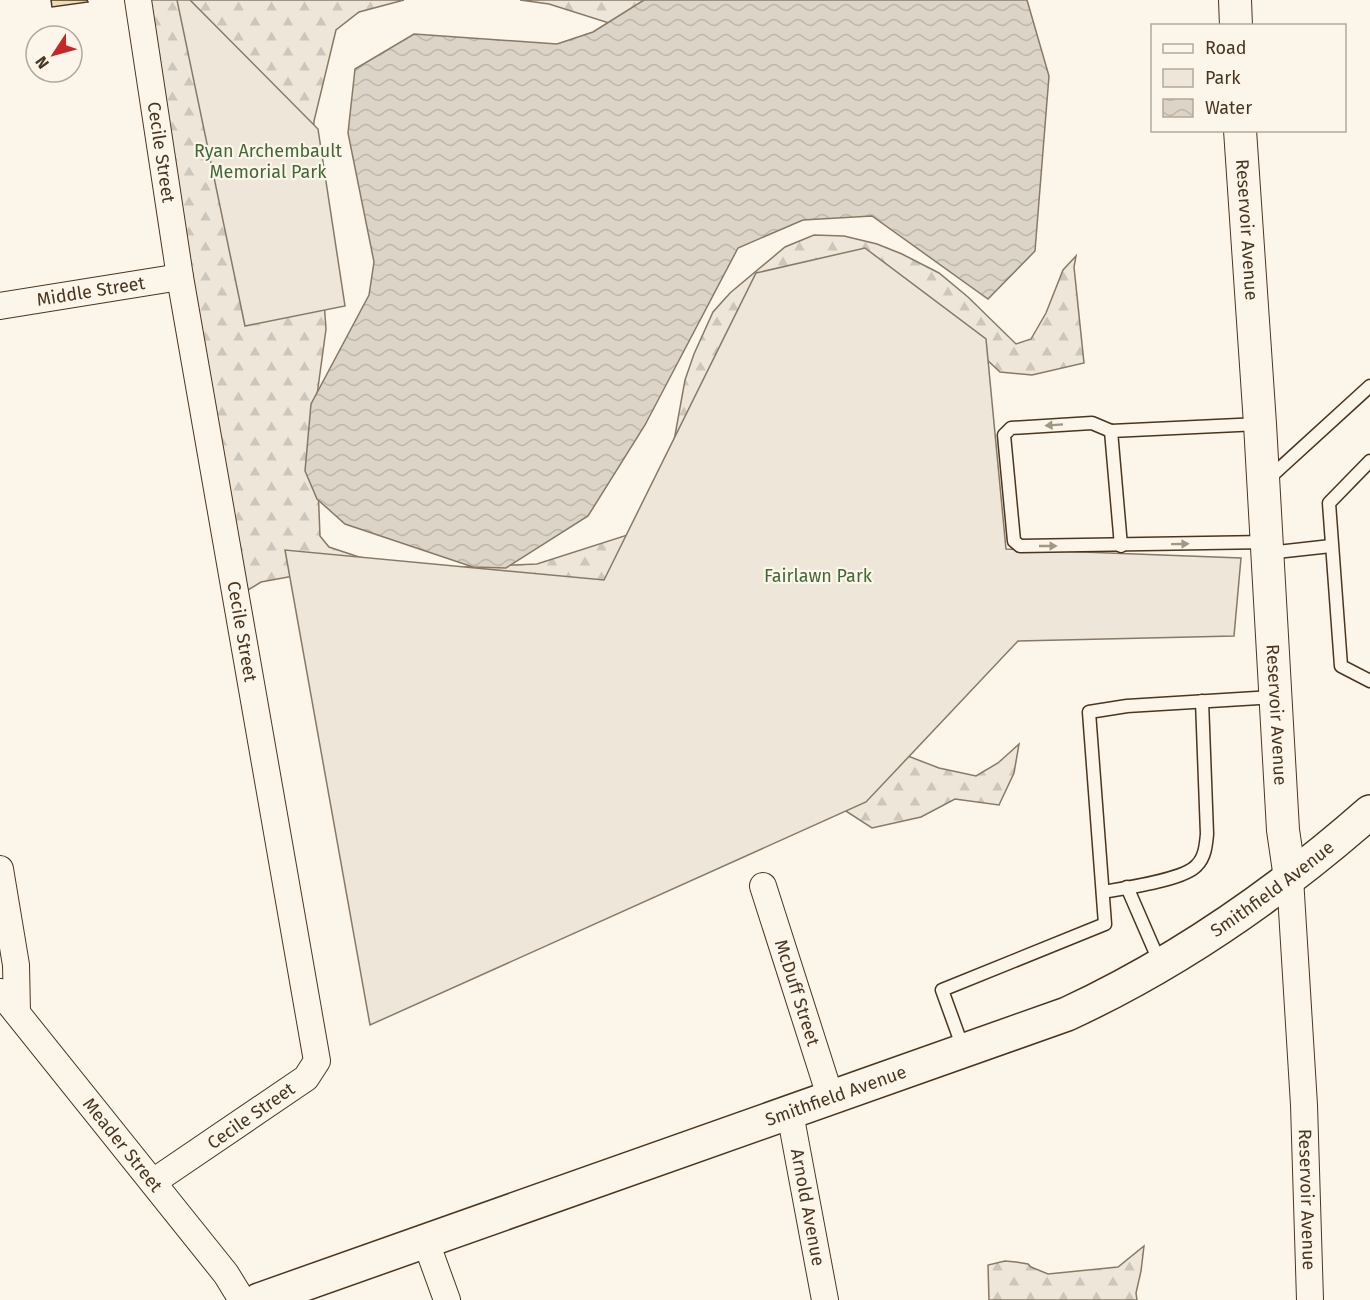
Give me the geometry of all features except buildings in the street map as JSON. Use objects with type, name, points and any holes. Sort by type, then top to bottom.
[{"type":"main road","name":"Smithfield Avenue","points":[[259,1300],[1067,1014],[1115,992],[1250,907],[1319,856],[1370,812]]},
{"type":"street","name":"Cecile Street","points":[[138,0],[180,277],[317,1061],[306,1078],[153,1182]]},
{"type":"street","points":[[1235,0],[1236,24]]},
{"type":"street","name":"Reservoir Avenue","points":[[1240,132],[1260,424],[1283,830],[1290,878],[1304,1105],[1310,1300]]},
{"type":"street","name":"Middle Street","points":[[0,306],[180,277]]},
{"type":"street","points":[[0,869],[16,965],[16,1012]]},
{"type":"street","name":"McDuff Street","points":[[763,886],[831,1099]]},
{"type":"street","name":"Meader Street","points":[[0,992],[226,1274],[242,1300]]},
{"type":"street","name":"Arnold Avenue","points":[[790,1113],[825,1300]]},
{"type":"street","points":[[426,1242],[447,1300]]},
{"type":"lane","points":[[1263,483],[1370,386]]},
{"type":"lane","points":[[1260,424],[1111,431],[1092,423],[1011,428],[1004,435],[1014,541],[1020,546],[1267,548],[1331,546]]},
{"type":"lane","points":[[1111,431],[1121,546]]},
{"type":"lane","points":[[1370,461],[1329,503],[1341,666],[1370,681]]},
{"type":"lane","points":[[964,1051],[942,990],[1105,924],[1089,712],[1127,706],[1275,697]]},
{"type":"lane","points":[[1103,892],[1184,875],[1197,866],[1204,852],[1207,834],[1202,701]]},
{"type":"lane","points":[[1127,887],[1160,965]]},
{"type":"green space","points":[[149,0],[404,0],[359,12],[336,30],[314,121],[313,147],[326,329],[315,410],[320,536],[329,547],[359,557],[405,566],[442,568],[537,564],[637,532],[670,463],[685,380],[713,312],[730,293],[785,247],[814,235],[844,236],[877,244],[902,254],[939,273],[968,297],[1016,344],[1031,339],[1046,313],[1063,270],[1076,256],[1074,267],[1084,363],[1032,375],[1000,372],[949,324],[812,719],[939,768],[976,776],[998,763],[1019,744],[1014,773],[999,805],[955,799],[921,817],[872,828],[801,782],[299,575],[261,582],[248,590],[243,582],[192,290]]},
{"type":"green space","name":"Ryan Archembault Memorial Park","points":[[177,0],[190,0],[318,129],[345,306],[245,326]]},
{"type":"green space","points":[[520,0],[682,0],[609,23],[549,4]]},
{"type":"green space","name":"Fairlawn Park","points":[[865,248],[986,339],[1006,549],[1241,558],[1234,636],[1018,641],[866,802],[370,1025],[285,550],[604,580],[756,273]]},
{"type":"green space","points":[[1144,1246],[1136,1293],[1137,1300],[989,1300],[988,1265],[1005,1261],[1016,1262],[1028,1264],[1048,1274],[1118,1267]]},
{"type":"water","points":[[644,0],[1027,0],[1049,76],[1035,251],[988,299],[872,216],[803,220],[738,248],[645,425],[588,516],[506,568],[473,567],[345,524],[317,499],[305,471],[311,404],[369,295],[374,262],[348,133],[355,69],[414,34],[557,44],[593,32]]}]
